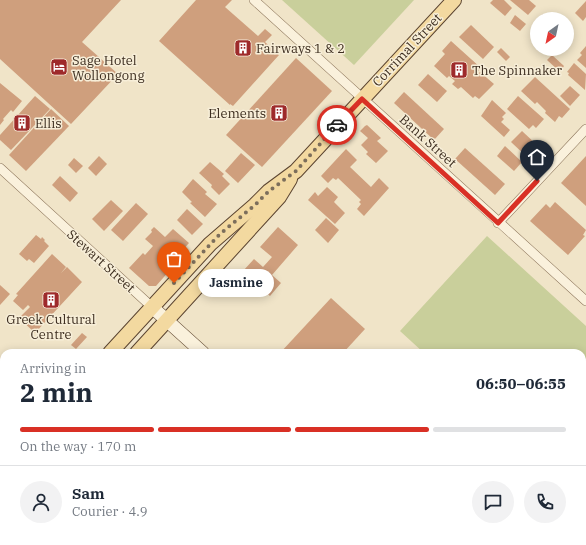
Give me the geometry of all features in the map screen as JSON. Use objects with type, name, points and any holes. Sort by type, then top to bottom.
[{"type":"main road","name":"Corrimal Street","points":[[141,349],[279,197],[296,171],[454,0]]},
{"type":"main road","name":"Corrimal Street","points":[[114,349],[220,234],[255,205],[269,191],[296,171]]},
{"type":"main road","name":"Stewart Street","points":[[152,307],[199,349]]},
{"type":"street","name":"Bank Street","points":[[254,0],[498,223],[586,301]]},
{"type":"street","points":[[498,223],[586,129]]},
{"type":"street","name":"Stewart Street","points":[[0,168],[152,307]]},
{"type":"green space","points":[[282,0],[414,0],[354,65]]},
{"type":"green space","points":[[487,236],[586,326],[586,349],[420,349],[400,331]]},
{"type":"building","name":"Sage Hotel Wollongong","points":[[0,0],[121,0],[82,42],[118,74],[71,124],[0,59]]},
{"type":"building","name":"Fairways 1 & 2","points":[[196,0],[232,0],[225,7],[258,36],[265,29],[272,35],[265,42],[279,55],[233,106],[230,105],[159,41]]},
{"type":"building","points":[[493,0],[504,0],[512,8],[505,16],[490,3]]},
{"type":"building","points":[[510,0],[529,0],[536,6],[528,15]]},
{"type":"building","points":[[586,1],[586,17],[583,21],[575,13]]},
{"type":"building","points":[[515,15],[526,24],[520,31],[510,23]]},
{"type":"building","points":[[471,25],[494,47],[483,59],[459,37]]},
{"type":"building","name":"The Spinnaker","points":[[451,41],[481,68],[476,73],[477,75],[480,72],[494,84],[479,99],[475,96],[473,98],[461,87],[458,89],[452,84],[455,81],[449,76],[447,78],[434,66],[445,54],[442,51]]},
{"type":"building","points":[[586,46],[586,68],[577,60],[582,55],[580,53]]},
{"type":"building","points":[[501,48],[510,57],[506,61],[497,52]]},
{"type":"building","points":[[553,56],[564,66],[560,72],[547,60]]},
{"type":"building","name":"Elements","points":[[296,58],[332,91],[262,167],[226,135]]},
{"type":"building","points":[[574,63],[586,74],[585,90],[568,75],[569,73],[567,72]]},
{"type":"building","points":[[428,74],[447,91],[437,102],[418,85]]},
{"type":"building","points":[[535,77],[570,109],[562,118],[559,116],[555,122],[545,113],[546,111],[537,102],[535,104],[521,91]]},
{"type":"building","points":[[0,83],[22,101],[13,112],[11,110],[0,125]]},
{"type":"building","points":[[570,86],[580,95],[570,106],[560,96]]},
{"type":"building","points":[[404,92],[444,129],[434,140],[394,103]]},
{"type":"building","name":"Ellis","points":[[35,96],[50,109],[11,150],[0,140],[0,135]]},
{"type":"building","points":[[518,96],[544,119],[536,128],[533,125],[529,129],[507,109]]},
{"type":"building","points":[[492,100],[506,113],[502,117],[504,119],[501,122],[510,130],[504,137],[481,116]]},
{"type":"building","points":[[51,109],[69,126],[26,171],[9,155]]},
{"type":"building","points":[[367,125],[381,138],[377,141],[388,151],[376,163],[366,154],[368,152],[361,145],[368,138],[360,131]]},
{"type":"building","points":[[522,131],[537,145],[527,157],[511,142]]},
{"type":"building","points":[[505,146],[522,162],[514,171],[497,156]]},
{"type":"building","points":[[465,148],[505,184],[495,195],[455,159]]},
{"type":"building","points":[[346,149],[357,160],[350,167],[371,187],[379,178],[389,188],[364,216],[357,209],[361,204],[359,202],[361,200],[338,178],[336,180],[333,178],[328,183],[321,176]]},
{"type":"building","points":[[241,153],[255,165],[238,183],[225,171]]},
{"type":"building","points":[[99,156],[107,164],[96,176],[88,168]]},
{"type":"building","points":[[586,156],[586,206],[561,183]]},
{"type":"building","points":[[74,158],[83,166],[76,173],[68,165]]},
{"type":"building","points":[[210,162],[224,174],[222,176],[230,184],[219,195],[211,187],[212,185],[199,173]]},
{"type":"building","points":[[60,176],[78,193],[70,202],[52,185]]},
{"type":"building","points":[[193,179],[207,192],[205,194],[217,204],[205,217],[190,203],[192,202],[182,192]]},
{"type":"building","points":[[327,187],[338,197],[334,202],[345,213],[335,224],[308,200],[315,192],[318,196]]},
{"type":"building","points":[[111,200],[123,211],[104,231],[92,219]]},
{"type":"building","points":[[555,202],[586,230],[583,235],[585,236],[568,255],[530,221],[546,204],[550,208]]},
{"type":"building","points":[[136,203],[148,214],[123,241],[111,230]]},
{"type":"building","points":[[187,209],[203,224],[192,235],[177,220]]},
{"type":"building","points":[[326,218],[339,230],[328,243],[315,230]]},
{"type":"building","points":[[154,227],[165,237],[173,229],[189,243],[179,254],[169,245],[161,253],[172,263],[171,269],[156,286],[149,286],[129,268],[143,253],[145,255],[153,246],[145,239],[152,232],[151,230]]},
{"type":"building","points":[[278,227],[298,245],[272,275],[281,283],[270,296],[243,271],[254,259],[263,267],[272,257],[260,247]]},
{"type":"building","points":[[36,235],[41,239],[42,237],[49,246],[34,263],[29,259],[27,261],[19,254]]},
{"type":"building","points":[[52,254],[66,267],[61,273],[67,267],[82,282],[35,333],[19,318],[30,307],[28,305],[23,310],[13,301],[18,295],[16,294]]},
{"type":"building","points":[[0,285],[10,294],[0,305]]},
{"type":"building","points":[[331,298],[365,329],[347,349],[284,349]]},
{"type":"building","points":[[82,333],[87,337],[76,349],[71,345]]},
{"type":"way so far","points":[[174,283],[220,234],[255,205],[269,191],[296,171],[337,125]]},
{"type":"place","name":"Fairways 1 & 2","points":[[243,48]]},
{"type":"place","name":"Sage Hotel Wollongong","points":[[59,67]]},
{"type":"place","name":"The Spinnaker","points":[[459,70]]},
{"type":"place","name":"Elements","points":[[279,113]]},
{"type":"place","name":"Ellis","points":[[22,123]]},
{"type":"place","name":"Jasmine","points":[[174,283]]},
{"type":"place","name":"Greek Cultural Centre","points":[[51,300]]},
{"type":"route","points":[[337,125],[362,99],[498,223],[537,181]]}]
